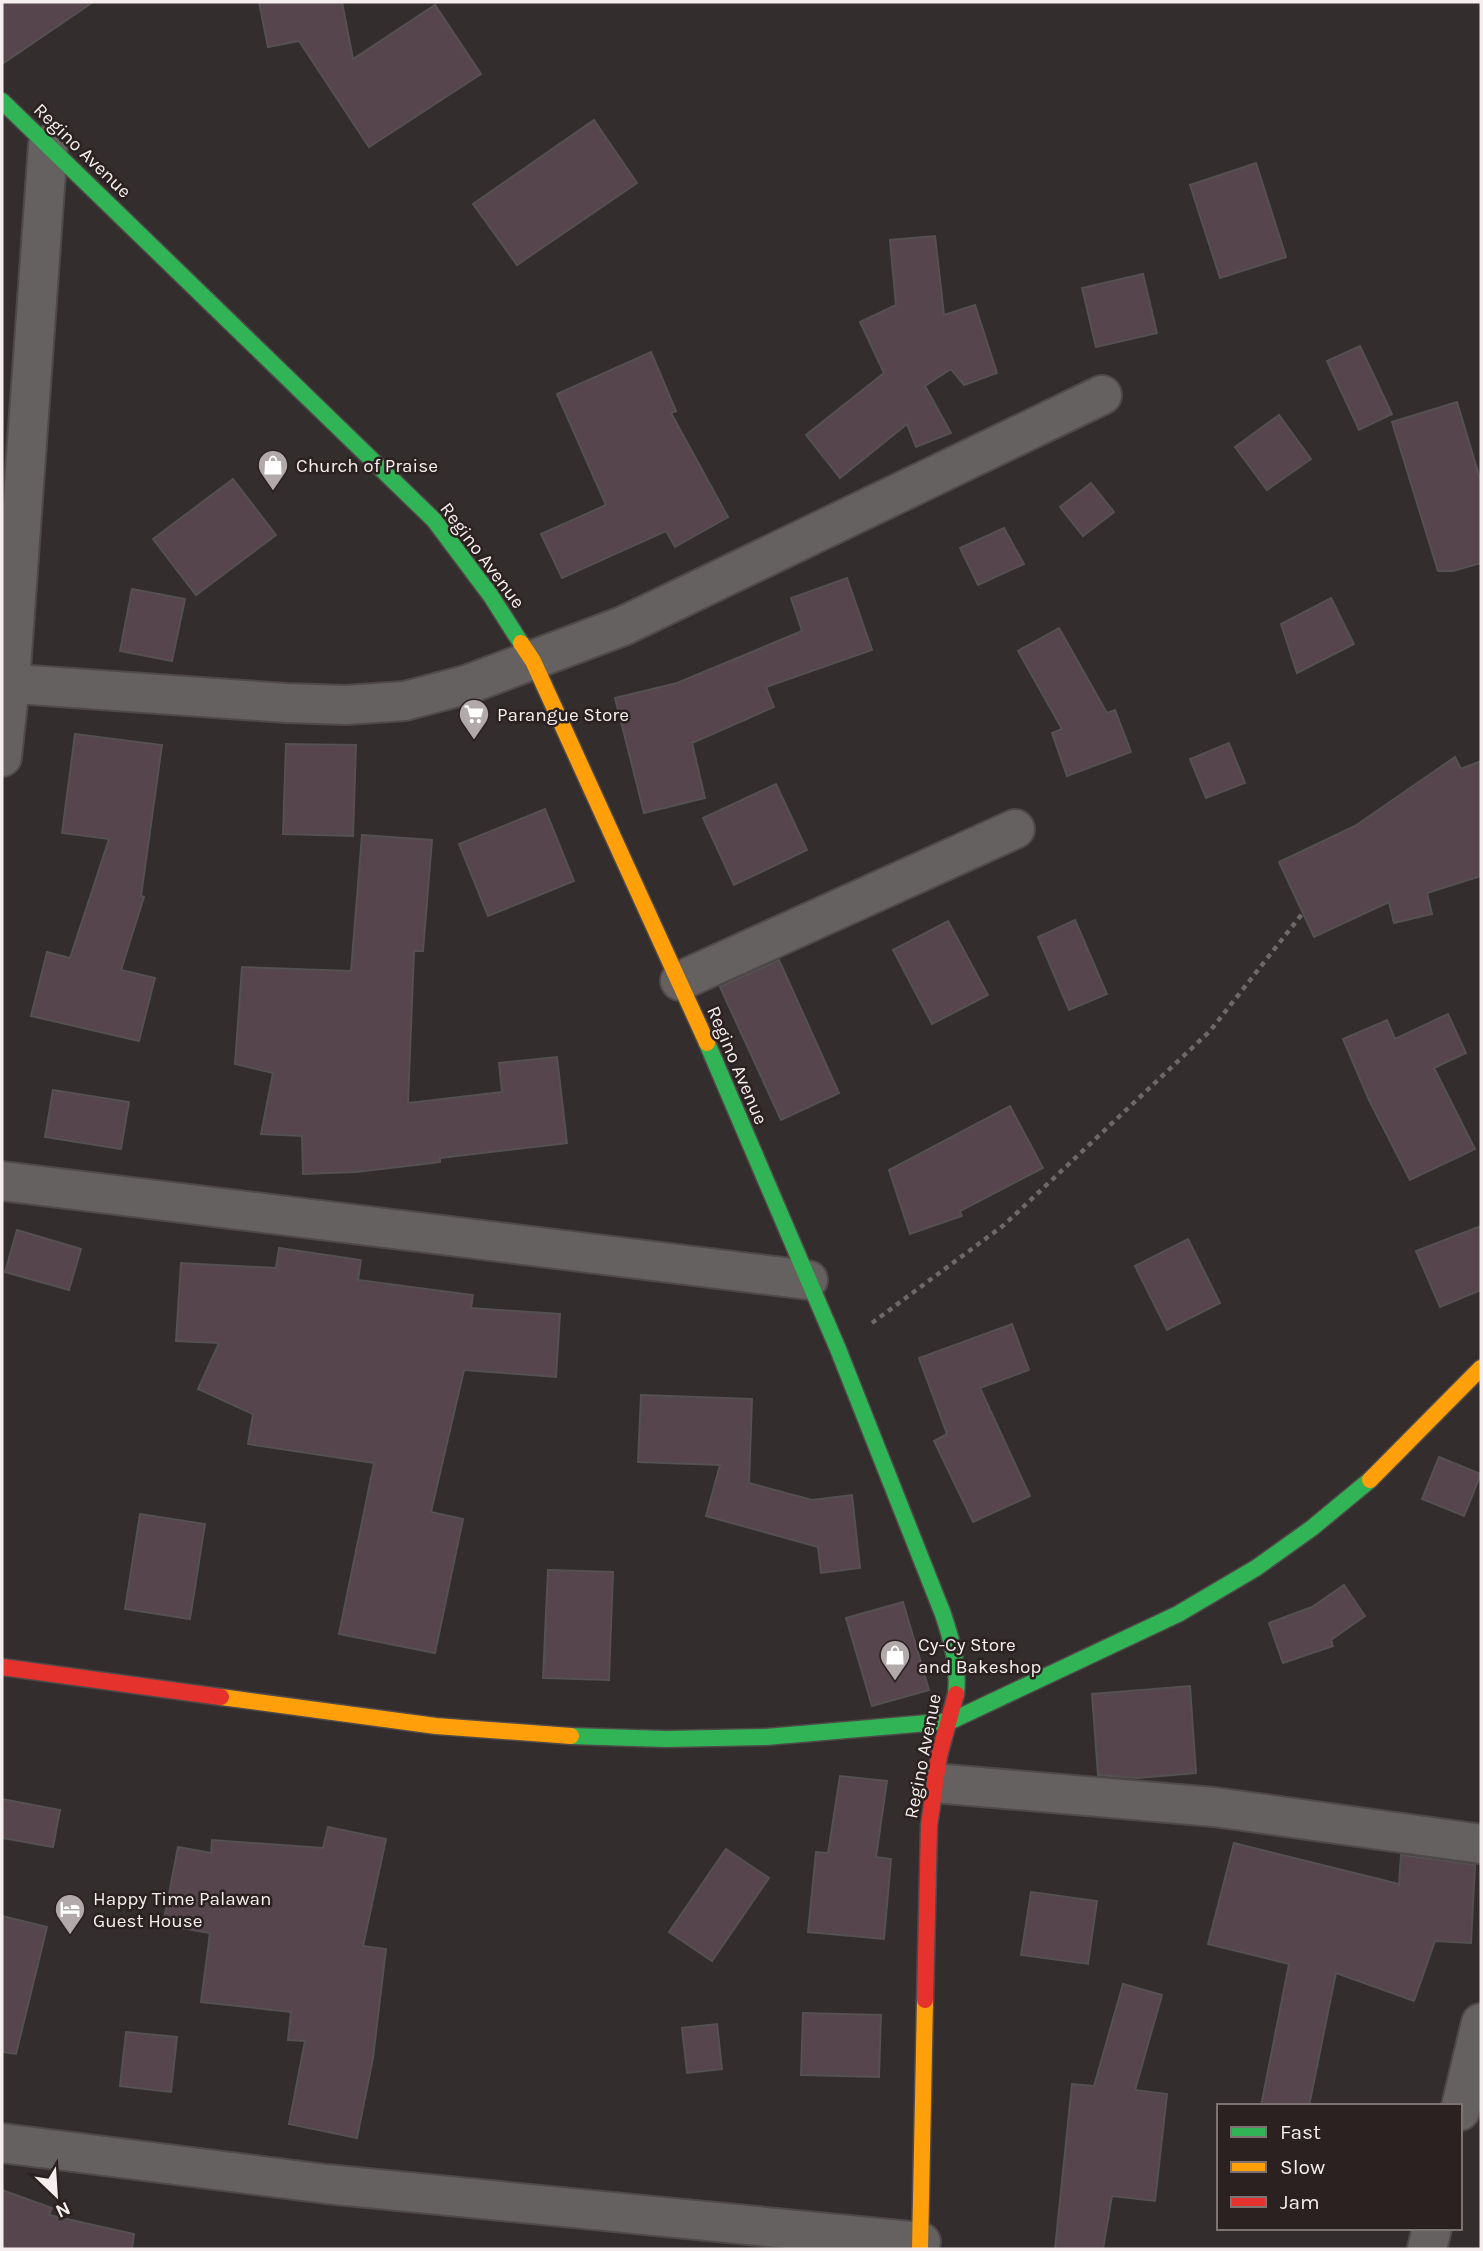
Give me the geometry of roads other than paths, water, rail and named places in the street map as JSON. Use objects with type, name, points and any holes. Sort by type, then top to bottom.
[{"type":"street","name":"Regino Avenue","points":[[2,101],[373,458],[434,520],[491,596],[533,662],[680,981],[838,1349],[943,1614],[954,1649],[957,1681],[951,1721],[940,1753],[934,1783],[929,1826],[921,2246]]},
{"type":"street","points":[[2,757],[48,145]]},
{"type":"street","points":[[6,683],[346,705],[405,701],[470,684],[623,626],[1102,395]]},
{"type":"street","points":[[680,981],[1015,829]]},
{"type":"street","points":[[2,1181],[808,1280]]},
{"type":"street","points":[[2,1667],[436,1726],[558,1736],[666,1739],[766,1737],[951,1721],[1178,1614],[1256,1568],[1312,1528],[1373,1477],[1481,1367]]},
{"type":"street","points":[[934,1783],[1214,1807],[1481,1844]]},
{"type":"street","points":[[1462,2104],[1481,2023]]},
{"type":"street","points":[[2,2143],[326,2184],[921,2246]]},
{"type":"street","points":[[1427,2249],[1432,2230]]},
{"type":"place","name":"Church of Praise","points":[[273,492]]},
{"type":"place","name":"Parangue Store","points":[[474,741]]},
{"type":"place","name":"Cy-Cy Store and Bakeshop","points":[[895,1682]]},
{"type":"place","name":"Happy Time Palawan Guest House","points":[[70,1936]]}]
